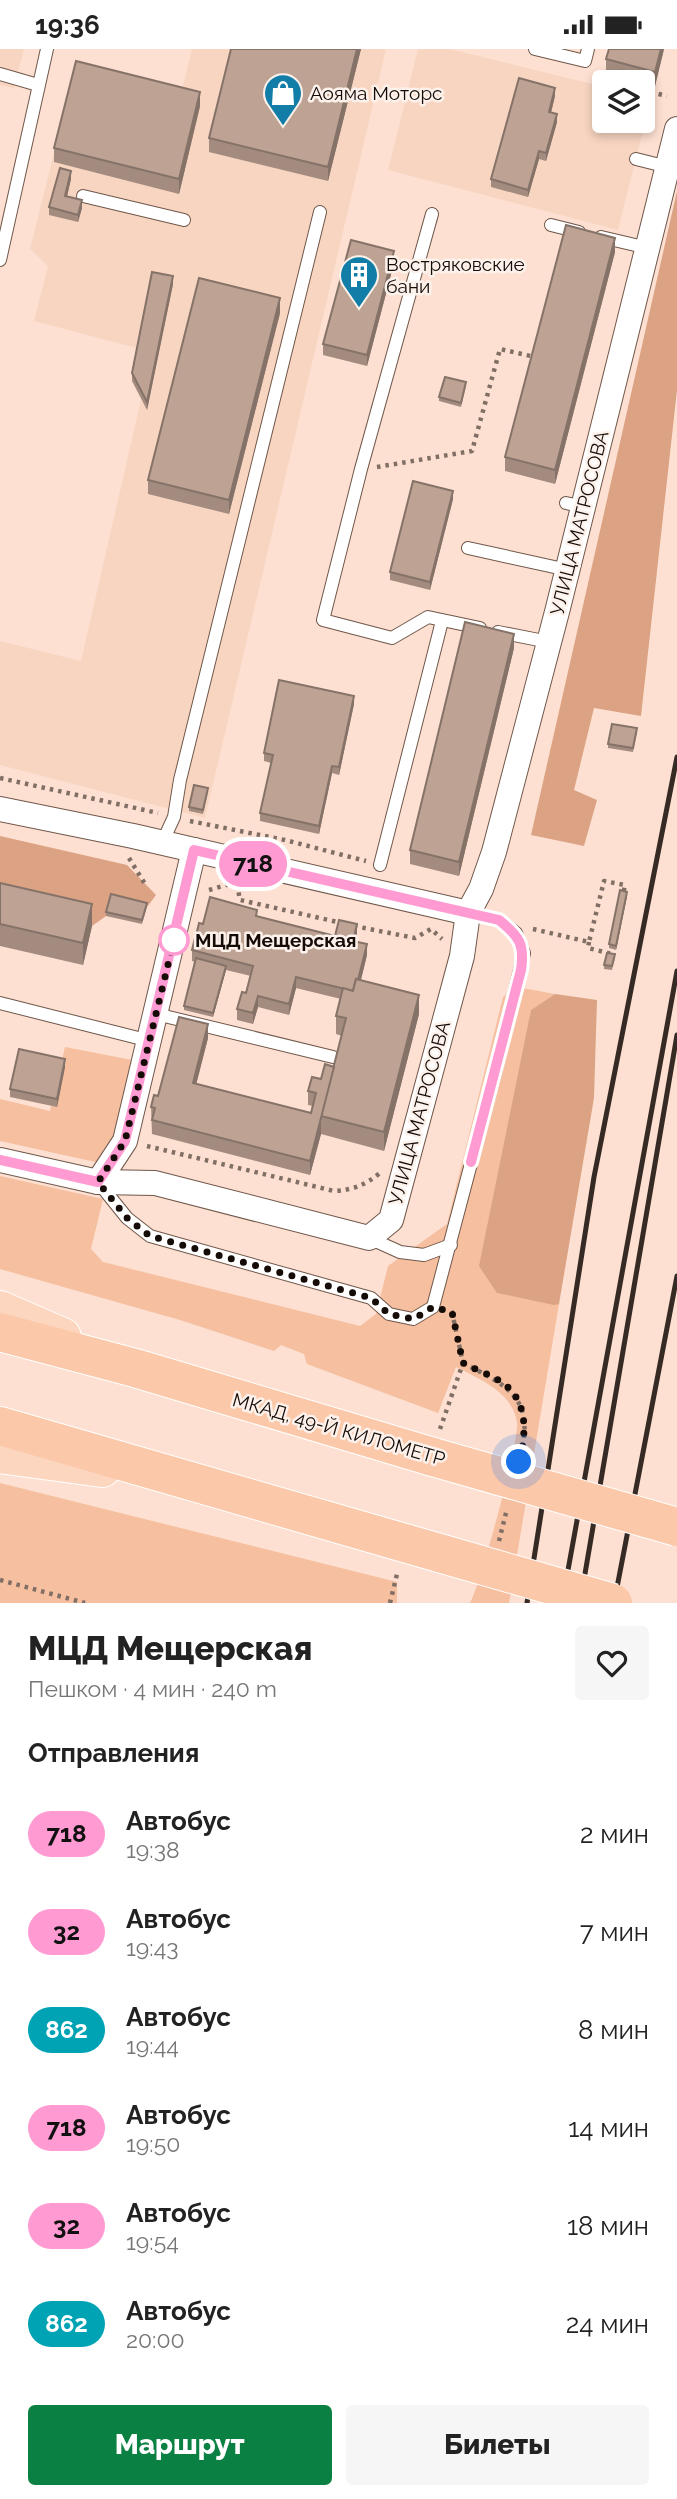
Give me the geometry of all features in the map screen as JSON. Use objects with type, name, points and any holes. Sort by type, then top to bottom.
[{"type":"highway","name":"МКАД, 49-Й КИЛОМЕТР","points":[[0,1332],[434,1448],[677,1527]]},
{"type":"highway","points":[[0,1426],[177,1477],[404,1553],[613,1603]]},
{"type":"main road","points":[[0,1310],[135,1368]]},
{"type":"main road","points":[[0,1454],[177,1477]]},
{"type":"street","name":"УЛИЦА МАТРОСОВА","points":[[369,1238],[391,1220],[462,956],[468,913],[495,852],[568,570],[575,505],[648,248],[677,129]]},
{"type":"street","points":[[0,809],[468,913]]},
{"type":"street","points":[[98,1182],[125,1141],[194,850]]},
{"type":"street","points":[[0,1160],[98,1182],[155,1184],[369,1238]]},
{"type":"lane","points":[[0,260],[47,49]]},
{"type":"lane","points":[[535,49],[585,61],[588,49]]},
{"type":"lane","points":[[0,74],[37,85]]},
{"type":"lane","points":[[636,159],[668,167]]},
{"type":"lane","points":[[83,196],[184,220]]},
{"type":"lane","points":[[162,843],[174,817],[180,780],[320,212]]},
{"type":"lane","points":[[432,214],[361,469],[323,620],[393,638],[428,617],[549,642]]},
{"type":"lane","points":[[551,225],[648,248]]},
{"type":"lane","points":[[468,548],[568,570]]},
{"type":"lane","points":[[380,865],[442,621]]},
{"type":"lane","points":[[98,1182],[127,1218],[150,1236],[371,1298],[389,1314],[414,1319],[433,1307],[524,953],[516,933],[499,920],[468,913]]},
{"type":"lane","points":[[0,1003],[150,1041]]},
{"type":"lane","points":[[156,1014],[332,1057]]},
{"type":"lane","points":[[369,1238],[400,1252],[424,1255],[451,1245]]},
{"type":"path","points":[[655,93],[667,96]]},
{"type":"path","points":[[361,469],[472,451],[500,349],[535,357]]},
{"type":"path","points":[[0,778],[285,839],[380,865]]},
{"type":"path","points":[[129,857],[145,884]]},
{"type":"path","points":[[610,964],[612,954],[588,948],[604,881],[625,885],[621,908]]},
{"type":"path","points":[[237,882],[240,900],[415,938],[431,929]]},
{"type":"path","points":[[522,926],[589,942]]},
{"type":"path","points":[[125,1141],[334,1191],[351,1190],[384,1170]]},
{"type":"path","points":[[433,1307],[452,1312],[463,1363],[434,1448]]},
{"type":"path","points":[[463,1363],[504,1384],[520,1403],[525,1439],[519,1464]]},
{"type":"path","points":[[497,1552],[509,1502]]},
{"type":"path","points":[[390,1603],[404,1553]]},
{"type":"path","points":[[0,1580],[85,1603]]},
{"type":"shaded area","points":[[0,49],[24,49],[14,88],[0,85]]},
{"type":"shaded area","points":[[192,49],[386,49],[205,818],[0,765],[0,641],[81,661],[152,352],[34,321],[48,266],[30,249],[76,65],[182,90]]},
{"type":"shaded area","points":[[418,49],[450,49],[592,84],[592,133],[642,133],[618,230],[388,170]]},
{"type":"shaded area","points":[[677,191],[677,390],[641,716],[594,708],[574,790],[597,800],[584,846],[531,835]]},
{"type":"shaded area","points":[[0,836],[127,865],[156,895],[147,907],[111,898],[106,916],[92,926],[0,906]]},
{"type":"shaded area","points":[[517,987],[555,994],[531,1010],[497,1293],[559,1304],[509,1603],[470,1603],[498,1513],[516,1434],[514,1412],[502,1395],[485,1382],[456,1367],[438,1413],[307,1364],[304,1354],[281,1345],[274,1351],[180,1320],[0,1269],[0,1176],[103,1199],[91,1249],[103,1262],[360,1326],[376,1314],[388,1266],[447,1224],[503,997]]},
{"type":"shaded area","points":[[555,994],[597,1000],[594,1098],[559,1304],[554,1305],[497,1293],[479,1266],[531,1010]]},
{"type":"shaded area","points":[[65,1047],[132,1060],[109,1165],[0,1141],[0,1099],[50,1111]]},
{"type":"shaded area","points":[[0,1483],[397,1582],[397,1603],[0,1603]]},
{"type":"building","points":[[231,49],[357,49],[328,167],[209,138]]},
{"type":"building","points":[[609,49],[661,49],[655,72],[606,59]]},
{"type":"building","points":[[76,61],[200,92],[179,179],[54,148]]},
{"type":"building","points":[[519,78],[555,88],[549,112],[557,114],[546,153],[539,151],[528,190],[491,179]]},
{"type":"building","points":[[60,168],[71,171],[65,196],[82,200],[78,215],[49,207]]},
{"type":"building","points":[[566,225],[615,238],[555,470],[505,457]]},
{"type":"building","name":"Востряковские бани","points":[[351,240],[394,251],[367,355],[323,344]]},
{"type":"building","points":[[152,272],[173,276],[147,402],[132,373]]},
{"type":"building","points":[[199,278],[280,298],[229,500],[148,480]]},
{"type":"building","points":[[445,377],[466,382],[461,403],[439,397]]},
{"type":"building","points":[[413,481],[453,491],[430,582],[390,572]]},
{"type":"building","points":[[465,622],[514,634],[459,862],[410,850]]},
{"type":"building","points":[[279,680],[354,696],[339,767],[332,766],[319,826],[260,813],[273,755],[264,753]]},
{"type":"building","points":[[612,724],[637,728],[633,748],[608,744]]},
{"type":"building","points":[[194,785],[208,788],[203,810],[189,807]]},
{"type":"building","points":[[0,883],[92,904],[83,943],[0,924]]},
{"type":"building","points":[[620,890],[627,892],[616,946],[609,944]]},
{"type":"building","points":[[111,894],[147,903],[142,920],[106,912]]},
{"type":"building","points":[[210,897],[257,910],[256,916],[335,936],[339,920],[357,924],[353,941],[367,944],[353,991],[296,977],[289,1004],[258,996],[253,1013],[237,1009],[242,992],[246,993],[253,966],[192,950],[195,938],[200,937],[196,936],[199,923],[203,924]]},
{"type":"building","points":[[607,953],[615,954],[612,966],[604,965]]},
{"type":"building","points":[[196,958],[226,966],[213,1013],[184,1006]]},
{"type":"building","points":[[356,979],[419,995],[384,1132],[321,1116],[346,1018],[336,1016],[343,988],[353,991]]},
{"type":"building","points":[[179,1017],[208,1024],[193,1083],[311,1113],[316,1093],[308,1091],[312,1077],[321,1079],[325,1064],[334,1067],[310,1161],[152,1120],[154,1095],[158,1096]]},
{"type":"building","points":[[19,1049],[65,1059],[57,1099],[10,1089]]},
{"type":"railway","points":[[527,1603],[594,1177],[677,757]]},
{"type":"railway","points":[[562,1603],[677,971]]},
{"type":"railway","points":[[580,1603],[677,1035]]},
{"type":"railway","points":[[614,1603],[677,1276]]},
{"type":"bus line","name":"718","points":[[0,1160],[98,1182],[125,1141],[194,850],[499,920],[516,933],[524,953],[521,970],[471,1162]]},
{"type":"place","name":"Аояма Моторс","points":[[283,127]]},
{"type":"place","name":"Востряковские бани","points":[[359,309]]},
{"type":"place","name":"МЦД Мещерская","points":[[174,940]]},
{"type":"route","points":[[174,940],[125,1141],[98,1182],[127,1218],[150,1236],[371,1298],[389,1314],[414,1319],[433,1307],[452,1312],[463,1363],[504,1384],[520,1403],[525,1439],[519,1462]]}]
